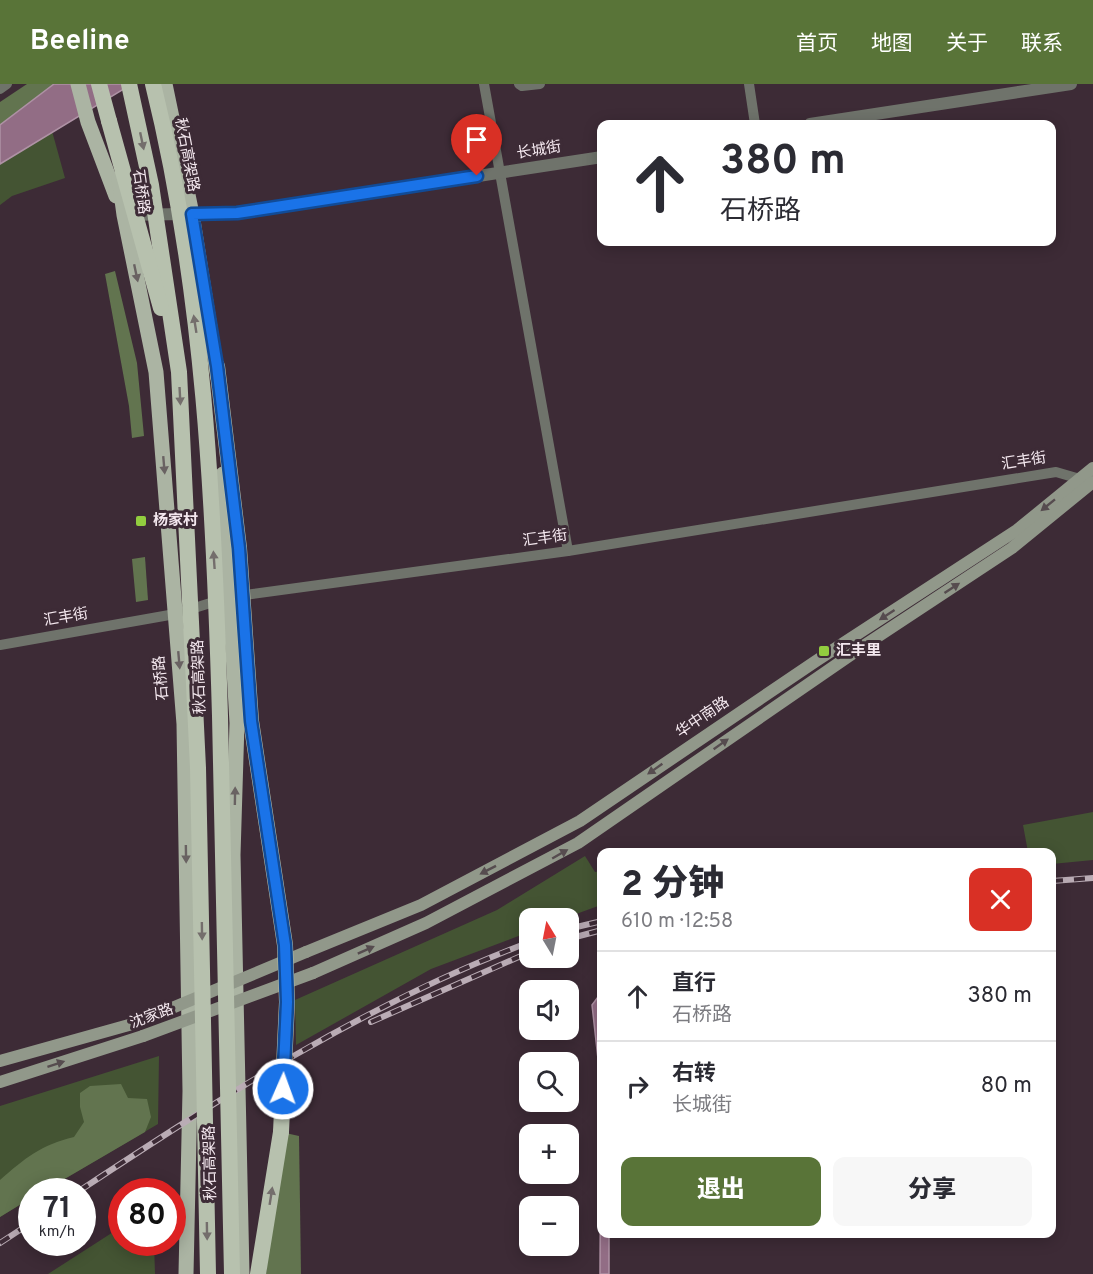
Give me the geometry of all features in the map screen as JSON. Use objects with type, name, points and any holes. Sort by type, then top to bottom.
[{"type":"highway","points":[[99,84],[179,372]]},
{"type":"highway","name":"秋石高架路","points":[[129,84],[151,185],[179,372],[198,768],[208,1274]]},
{"type":"highway","name":"秋石高架路","points":[[153,84],[174,185],[202,368],[216,598],[232,1274]]},
{"type":"highway","points":[[217,366],[239,548],[251,721],[285,945],[287,1002],[281,1132],[258,1274]]},
{"type":"main road","points":[[78,84],[88,122],[124,215]]},
{"type":"main road","name":"石桥路","points":[[106,84],[124,215],[156,372],[184,724],[190,1091],[186,1274]]},
{"type":"main road","points":[[165,84],[192,214],[217,366],[237,723],[233,855],[242,1274]]},
{"type":"main road","name":"华中南路","points":[[136,1023],[421,905],[580,821],[806,668],[1017,530],[1093,468]]},
{"type":"main road","name":"沈家路","points":[[0,1082],[143,1036],[313,973],[426,923],[578,843],[865,645],[1012,548],[1093,482]]},
{"type":"main road","name":"沈家路","points":[[0,1060],[136,1023]]},
{"type":"street","points":[[0,89],[7,84]]},
{"type":"street","points":[[484,84],[568,551]]},
{"type":"street","points":[[519,84],[522,86],[540,84]]},
{"type":"street","points":[[749,84],[754,120]]},
{"type":"street","points":[[836,120],[1071,84]]},
{"type":"street","name":"长城街","points":[[124,215],[237,213],[597,158]]},
{"type":"street","name":"汇丰街","points":[[0,645],[175,614],[230,597],[568,551],[1056,471],[1080,480]]},
{"type":"street","points":[[1080,480],[1093,473]]},
{"type":"green space","points":[[27,84],[54,84],[0,125],[0,102]]},
{"type":"green space","points":[[52,131],[65,178],[12,196],[0,205],[0,164]]},
{"type":"green space","points":[[115,271],[137,363],[144,436],[132,438],[129,406],[105,274]]},
{"type":"green space","points":[[145,557],[148,600],[136,602],[132,559]]},
{"type":"green space","points":[[1093,812],[1093,860],[1056,864],[1056,848],[1027,848],[1023,825]]},
{"type":"green space","points":[[585,856],[597,872],[597,906],[579,913],[579,908],[519,908],[519,936],[431,969],[296,1045],[295,1000],[497,910]]},
{"type":"green space","points":[[159,1056],[158,1124],[66,1178],[18,1178],[18,1206],[0,1217],[0,1106]]},
{"type":"green space","points":[[121,1084],[128,1098],[147,1099],[151,1117],[145,1132],[66,1178],[18,1178],[18,1206],[0,1217],[0,1180],[34,1153],[74,1137],[84,1122],[80,1107],[80,1093],[90,1086]]},
{"type":"green space","points":[[281,1132],[299,1136],[301,1274],[266,1274]]},
{"type":"green space","points":[[108,1235],[108,1256],[154,1256],[155,1274],[48,1274],[76,1256],[96,1256],[96,1243]]},
{"type":"shaded area","points":[[54,84],[132,84],[0,164],[0,125]]},
{"type":"shaded area","points":[[597,998],[597,1050],[592,1005]]},
{"type":"shaded area","points":[[600,1238],[609,1238],[609,1274],[600,1274]]},
{"type":"railway","points":[[1056,881],[1093,878]]},
{"type":"railway","points":[[579,926],[597,922]]},
{"type":"railway","points":[[579,936],[597,931]]},
{"type":"railway","points":[[96,1180],[242,1087],[354,1022],[411,993],[519,946]]},
{"type":"railway","points":[[371,1022],[519,957]]},
{"type":"railway","points":[[0,1243],[18,1231]]},
{"type":"place","name":"杨家村","points":[[141,521]]},
{"type":"place","name":"汇丰里","points":[[824,651]]},
{"type":"route","points":[[283,1089],[287,1002],[285,945],[251,721],[245,664],[239,548],[217,366],[192,214],[237,213],[477,176]]}]
